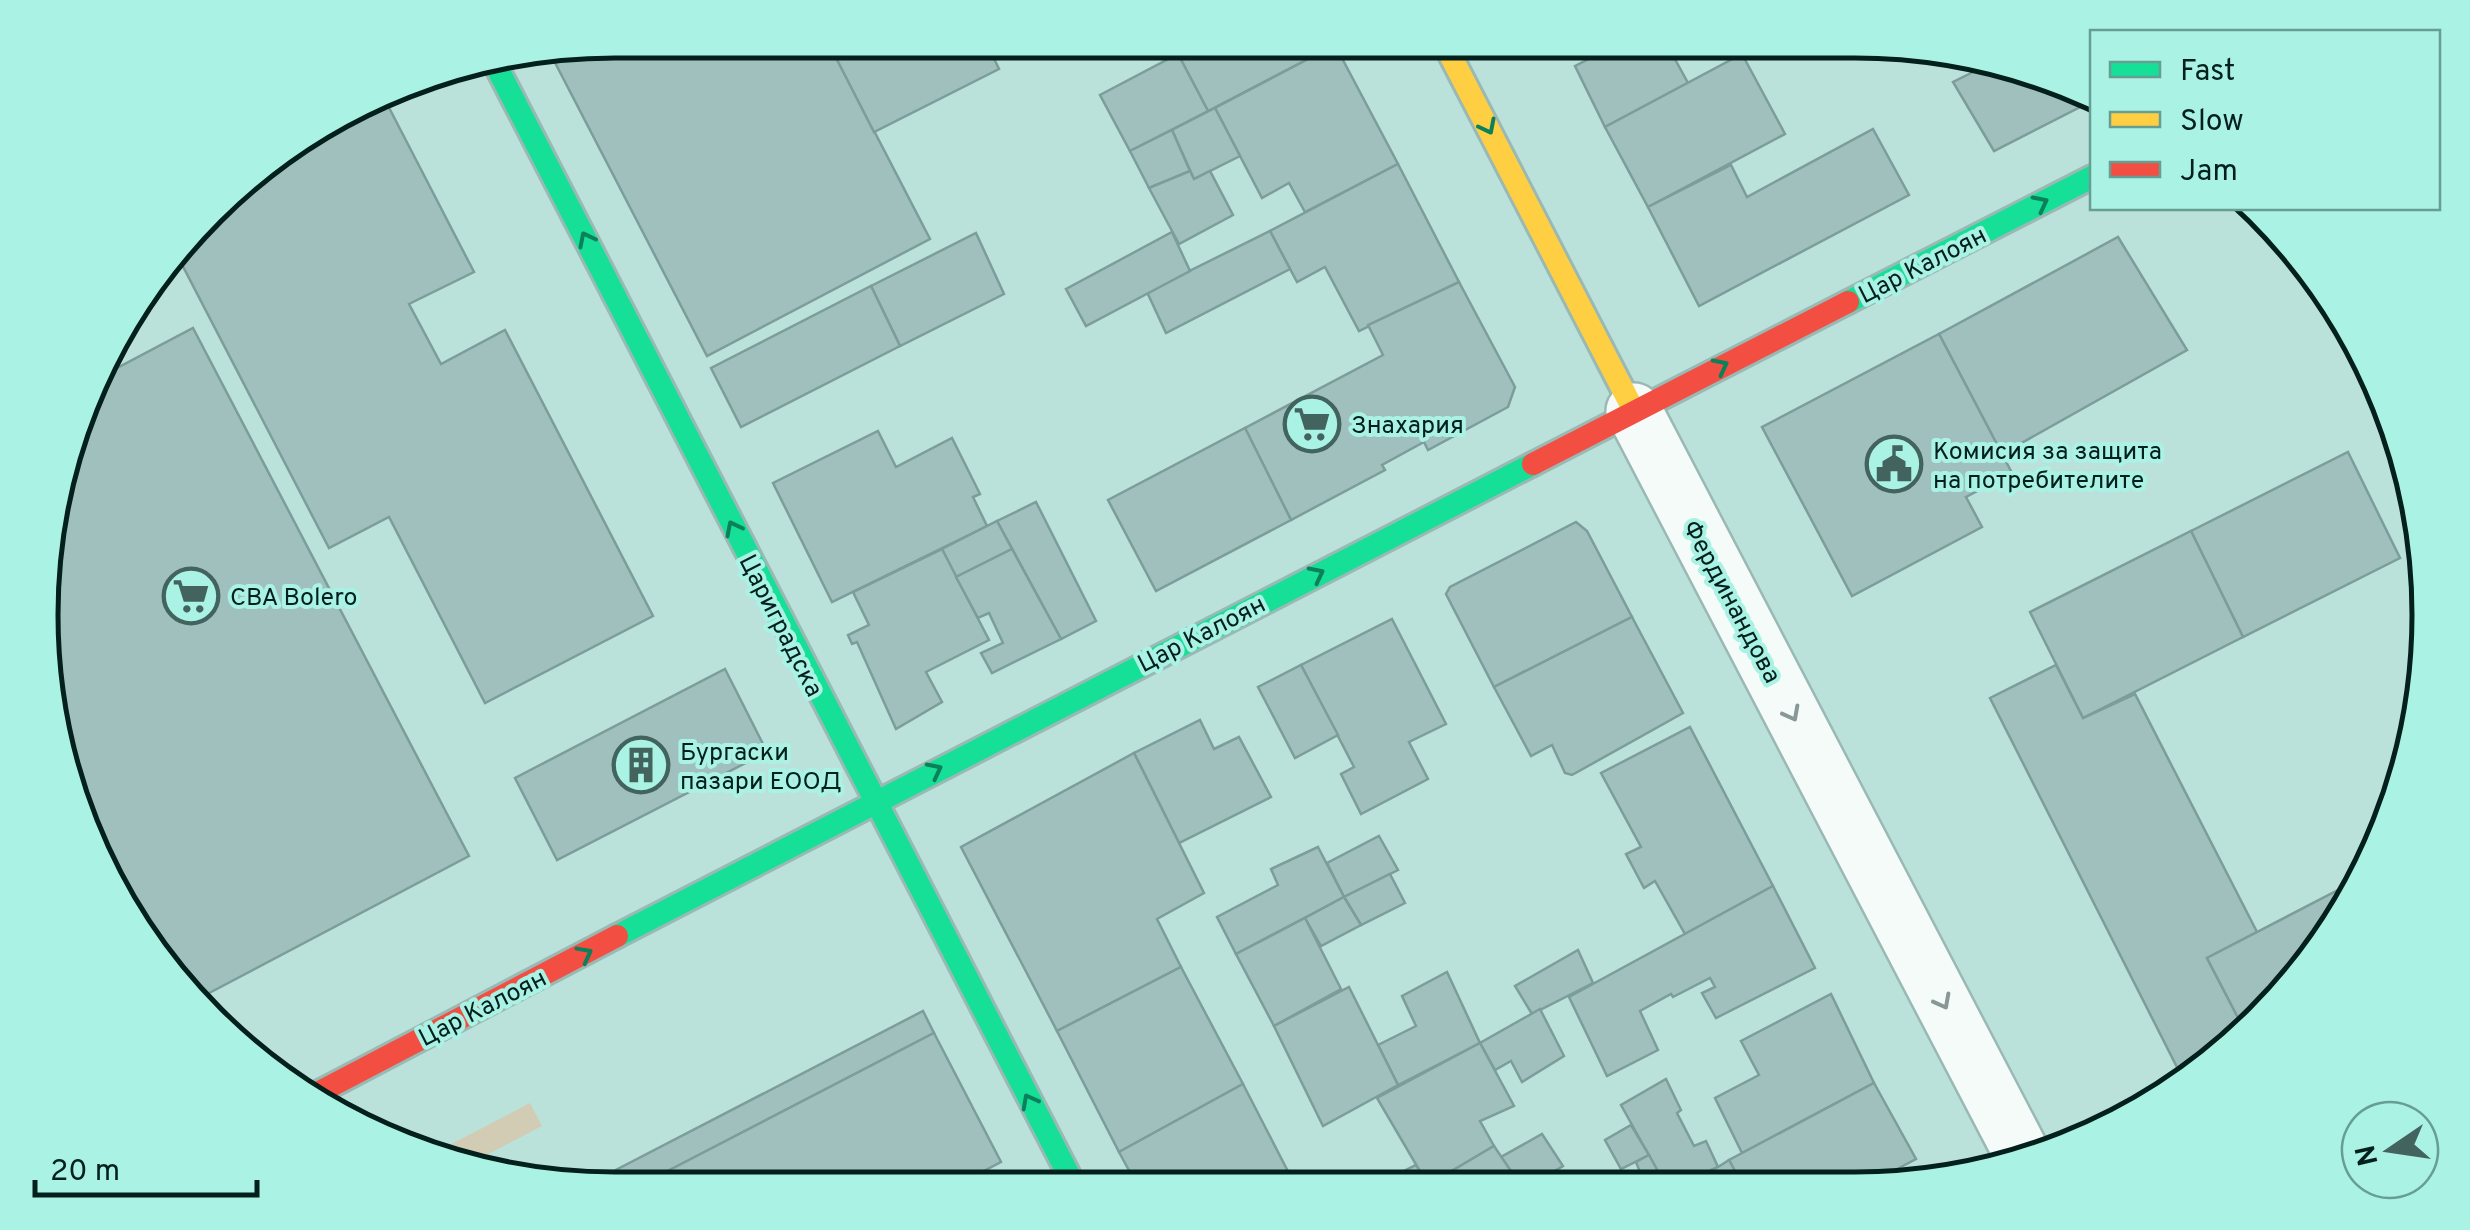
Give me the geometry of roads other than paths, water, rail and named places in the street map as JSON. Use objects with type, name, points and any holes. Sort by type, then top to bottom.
[{"type":"street","name":"Фердинандова","points":[[1452,58],[2019,1148]]},
{"type":"street","name":"Цариградска","points":[[498,70],[872,802],[1067,1172]]},
{"type":"street","name":"Цар Калоян","points":[[323,1090],[872,802],[2090,178]]},
{"type":"place","name":"Знахария","points":[[1312,424]]},
{"type":"place","name":"Комисия за защита на потребителите","points":[[1894,464]]},
{"type":"place","name":"CBA Bolero","points":[[191,596]]},
{"type":"place","name":"Бургаски пазари ЕООД","points":[[641,765]]}]
